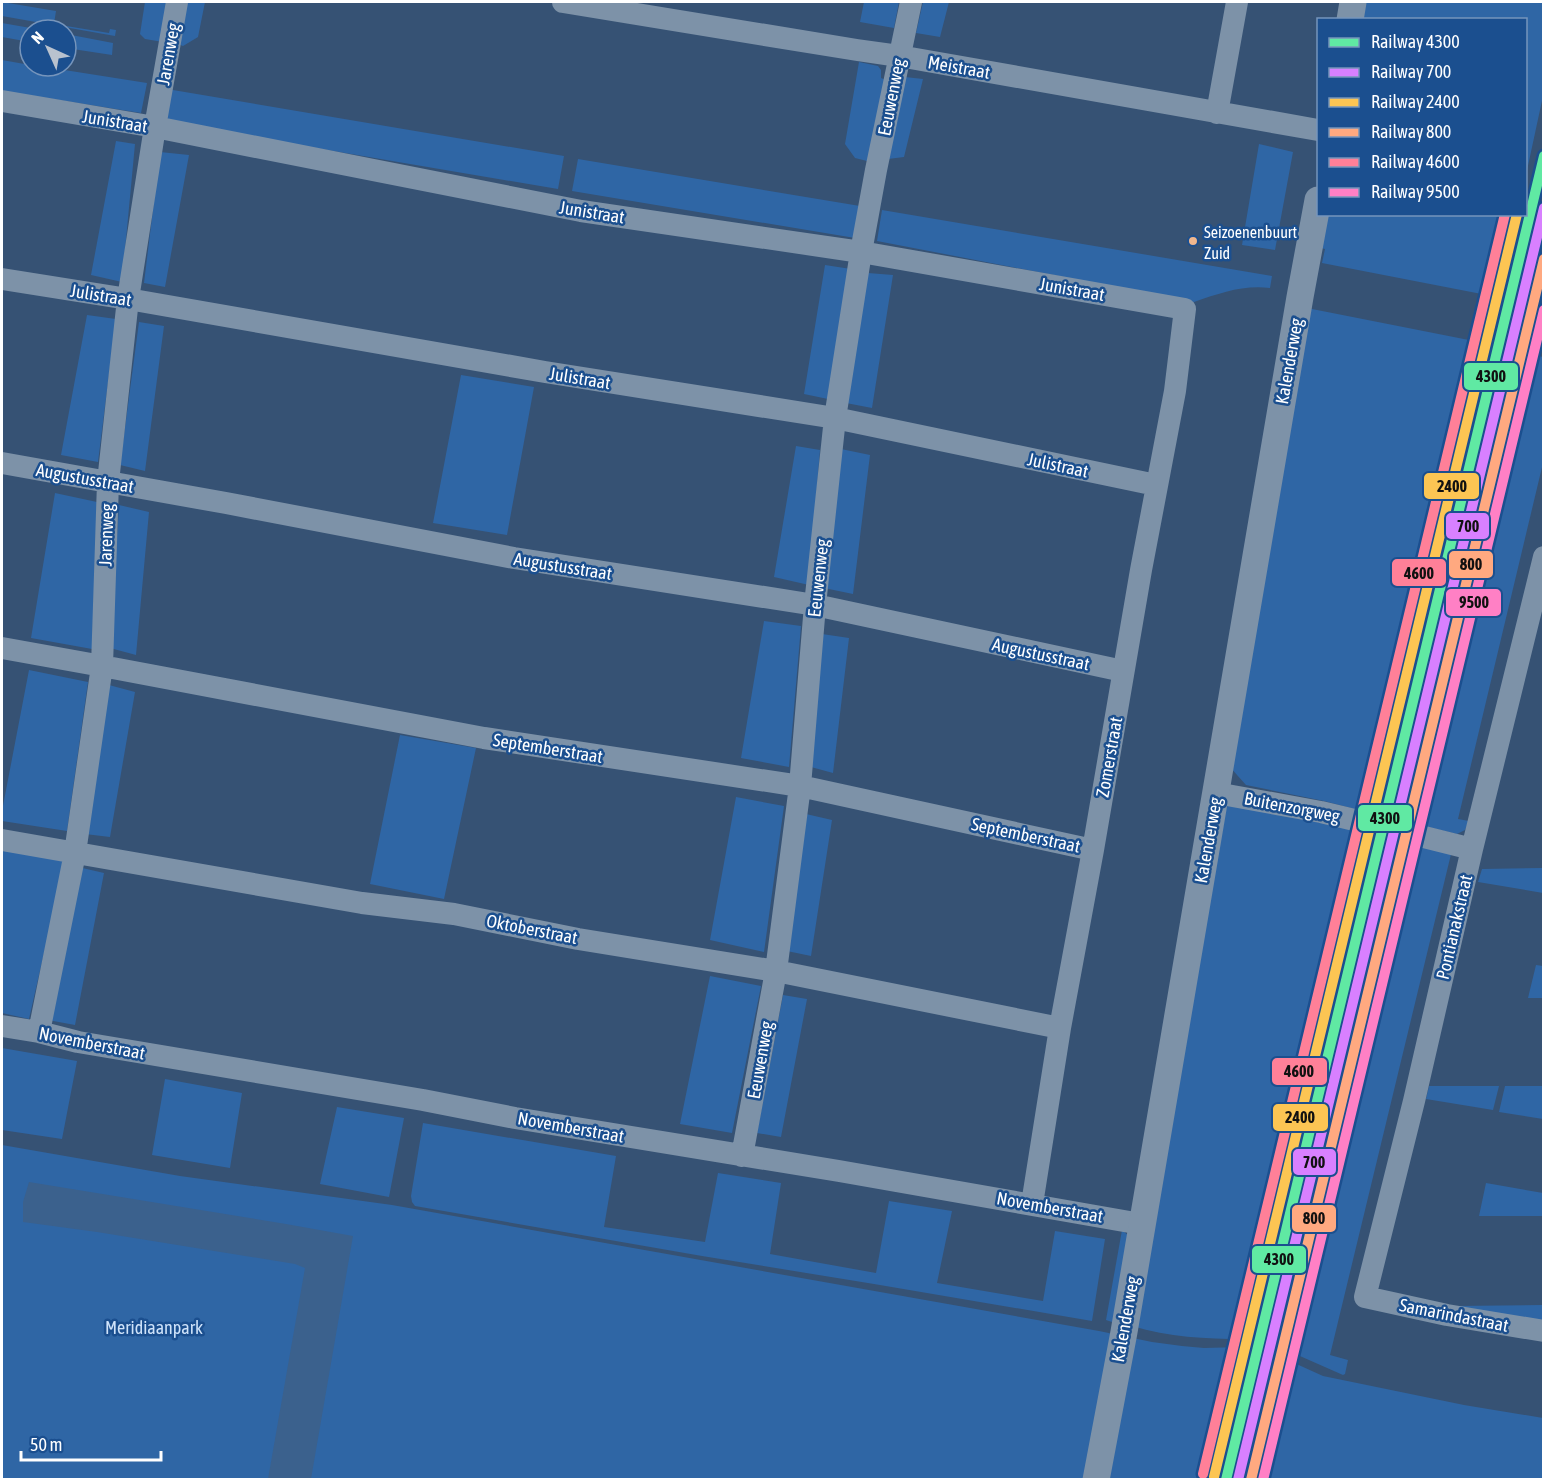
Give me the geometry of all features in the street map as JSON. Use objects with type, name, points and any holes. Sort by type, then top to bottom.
[{"type":"street","name":"Jarenweg","points":[[39,1032],[75,853],[102,666],[108,482],[128,299],[177,2]]},
{"type":"street","name":"Meistraat","points":[[563,2],[899,56],[1317,130]]},
{"type":"street","name":"Eeuwenweg","points":[[742,1156],[776,971],[800,786],[815,605],[835,418],[861,252],[911,2]]},
{"type":"street","points":[[1217,113],[1237,2]]},
{"type":"street","points":[[1350,18],[1353,2]]},
{"type":"street","name":"Junistraat","points":[[2,101],[155,127],[580,211],[861,252],[1185,309]]},
{"type":"street","name":"Kalenderweg","points":[[1096,1479],[1124,1332],[1317,205]]},
{"type":"street","name":"Julistraat","points":[[2,279],[536,371],[835,418],[1156,485]]},
{"type":"street","name":"Zomerstraat","points":[[1032,1204],[1060,1028],[1156,485],[1175,391],[1185,309]]},
{"type":"street","name":"Augustusstraat","points":[[2,463],[514,558],[815,605],[1123,671]]},
{"type":"street","name":"Pontianakstraat","points":[[1365,1297],[1544,557]]},
{"type":"street","name":"Septemberstraat","points":[[2,648],[484,738],[800,786],[1093,850]]},
{"type":"street","name":"Buitenzorgweg","points":[[1216,793],[1321,812],[1367,823]]},
{"type":"street","points":[[1408,833],[1472,849]]},
{"type":"street","name":"Oktoberstraat","points":[[2,840],[370,904],[454,914],[578,939],[776,971],[1060,1028]]},
{"type":"street","name":"Novemberstraat","points":[[2,1026],[78,1042],[423,1100],[515,1118],[839,1171],[1141,1224]]},
{"type":"street","name":"Samarindastraat","points":[[1365,1297],[1447,1315],[1544,1331]]},
{"type":"green space","points":[[2,2],[56,11],[55,18],[18,19],[2,16]]},
{"type":"green space","points":[[145,2],[171,2],[163,42],[145,39],[140,34]]},
{"type":"green space","points":[[184,2],[205,2],[198,37],[183,46],[175,43]]},
{"type":"green space","points":[[864,2],[899,2],[894,28],[860,22]]},
{"type":"green space","points":[[923,2],[949,2],[940,37],[916,33]]},
{"type":"green space","points":[[1360,2],[1543,2],[1543,96],[1527,170],[1527,18],[1357,18]]},
{"type":"green space","points":[[2,23],[18,26],[18,40],[2,37]]},
{"type":"green space","points":[[78,28],[109,33],[110,29],[116,30],[115,36]]},
{"type":"green space","points":[[78,36],[113,43],[112,55],[78,50]]},
{"type":"green space","points":[[2,60],[18,63],[18,78],[78,78],[78,72],[147,83],[141,113],[2,91]]},
{"type":"green space","points":[[859,62],[878,66],[881,70],[881,78],[886,80],[871,162],[855,158],[845,144]]},
{"type":"green space","points":[[905,77],[923,79],[904,157],[888,159]]},
{"type":"green space","points":[[167,89],[564,156],[558,189],[162,122]]},
{"type":"green space","points":[[116,141],[135,144],[122,282],[91,275]]},
{"type":"green space","points":[[1259,144],[1293,152],[1275,250],[1242,245]]},
{"type":"green space","points":[[160,152],[189,155],[165,287],[144,283]]},
{"type":"green space","points":[[578,159],[860,206],[855,238],[572,191]]},
{"type":"green space","points":[[882,210],[1272,276],[1270,288],[1241,289],[1194,302],[877,241]]},
{"type":"green space","points":[[1323,216],[1516,216],[1497,297],[1322,263],[1325,249],[1317,247]]},
{"type":"green space","points":[[825,265],[851,269],[828,399],[804,394]]},
{"type":"green space","points":[[868,273],[893,275],[872,408],[846,403]]},
{"type":"green space","points":[[1307,308],[1484,343],[1479,375],[1377,794],[1370,813],[1246,785],[1229,766]]},
{"type":"green space","points":[[87,315],[116,319],[98,462],[61,455]]},
{"type":"green space","points":[[139,322],[164,326],[145,471],[120,465]]},
{"type":"green space","points":[[1523,352],[1543,357],[1543,463],[1458,819],[1469,821],[1465,830],[1457,834],[1410,823]]},
{"type":"green space","points":[[461,375],[534,387],[507,535],[433,523]]},
{"type":"green space","points":[[796,446],[820,450],[809,585],[774,577]]},
{"type":"green space","points":[[841,449],[870,455],[853,594],[824,588]]},
{"type":"green space","points":[[55,493],[97,502],[92,649],[31,638]]},
{"type":"green space","points":[[119,505],[149,512],[136,655],[110,648]]},
{"type":"green space","points":[[764,621],[801,626],[789,767],[741,758]]},
{"type":"green space","points":[[822,634],[849,638],[833,773],[811,767]]},
{"type":"green space","points":[[29,670],[88,682],[67,831],[2,821]]},
{"type":"green space","points":[[109,685],[135,692],[110,837],[85,834]]},
{"type":"green space","points":[[400,735],[476,748],[444,899],[370,884]]},
{"type":"green space","points":[[736,797],[784,806],[764,952],[710,940]]},
{"type":"green space","points":[[1227,805],[1367,831],[1244,1339],[1187,1337],[1132,1326]]},
{"type":"green space","points":[[806,814],[832,820],[811,956],[787,951]]},
{"type":"green space","points":[[1406,839],[1452,850],[1330,1355],[1348,1360],[1343,1375],[1284,1349]]},
{"type":"green space","points":[[2,850],[65,861],[29,1019],[2,1013]]},
{"type":"green space","points":[[78,867],[104,873],[75,1025],[48,1020]]},
{"type":"green space","points":[[1543,868],[1543,893],[1478,882],[1482,869]]},
{"type":"green space","points":[[1536,965],[1543,966],[1543,998],[1528,998]]},
{"type":"green space","points":[[710,976],[761,986],[732,1133],[680,1124]]},
{"type":"green space","points":[[783,995],[807,999],[781,1137],[757,1133]]},
{"type":"green space","points":[[2,1048],[77,1061],[62,1139],[2,1130]]},
{"type":"green space","points":[[165,1079],[242,1093],[230,1168],[152,1155]]},
{"type":"green space","points":[[1429,1086],[1499,1086],[1493,1110],[1426,1099]]},
{"type":"green space","points":[[1505,1086],[1543,1086],[1543,1119],[1499,1112]]},
{"type":"green space","points":[[337,1107],[404,1118],[389,1197],[320,1184]]},
{"type":"green space","points":[[423,1123],[616,1156],[604,1227],[705,1242],[718,1173],[781,1183],[770,1254],[876,1273],[889,1201],[952,1211],[937,1283],[1043,1301],[1055,1231],[1105,1239],[1092,1321],[415,1206],[411,1196]]},
{"type":"green space","name":"Meridiaanpark","points":[[2,1145],[180,1176],[392,1205],[1152,1342],[1204,1348],[1242,1347],[1239,1359],[1279,1367],[1281,1357],[1323,1376],[1464,1405],[1543,1418],[1543,1479],[2,1479]]},
{"type":"green space","points":[[1486,1183],[1543,1193],[1543,1216],[1479,1216]]},
{"type":"green space","points":[[1122,1230],[1129,1236],[1115,1323],[1106,1320]]},
{"type":"green space","points":[[1543,1305],[1542,1324],[1453,1306]]},
{"type":"shaded area","points":[[29,1182],[353,1236],[311,1479],[268,1479],[305,1268],[295,1264],[23,1222],[23,1202]]},
{"type":"tunnel","points":[[1367,823],[1408,833]]},
{"type":"rail line","name":"4300","points":[[1226,1480],[1544,156]]},
{"type":"rail line","name":"700","points":[[1238,1480],[1544,208]]},
{"type":"rail line","name":"4600","points":[[1203,1474],[1505,216]]},
{"type":"rail line","name":"2400","points":[[1214,1477],[1517,216]]},
{"type":"rail line","name":"800","points":[[1251,1480],[1544,259]]},
{"type":"rail line","name":"9500","points":[[1263,1480],[1544,310]]},
{"type":"place","name":"Seizoenenbuurt Zuid","points":[[1193,241]]}]
